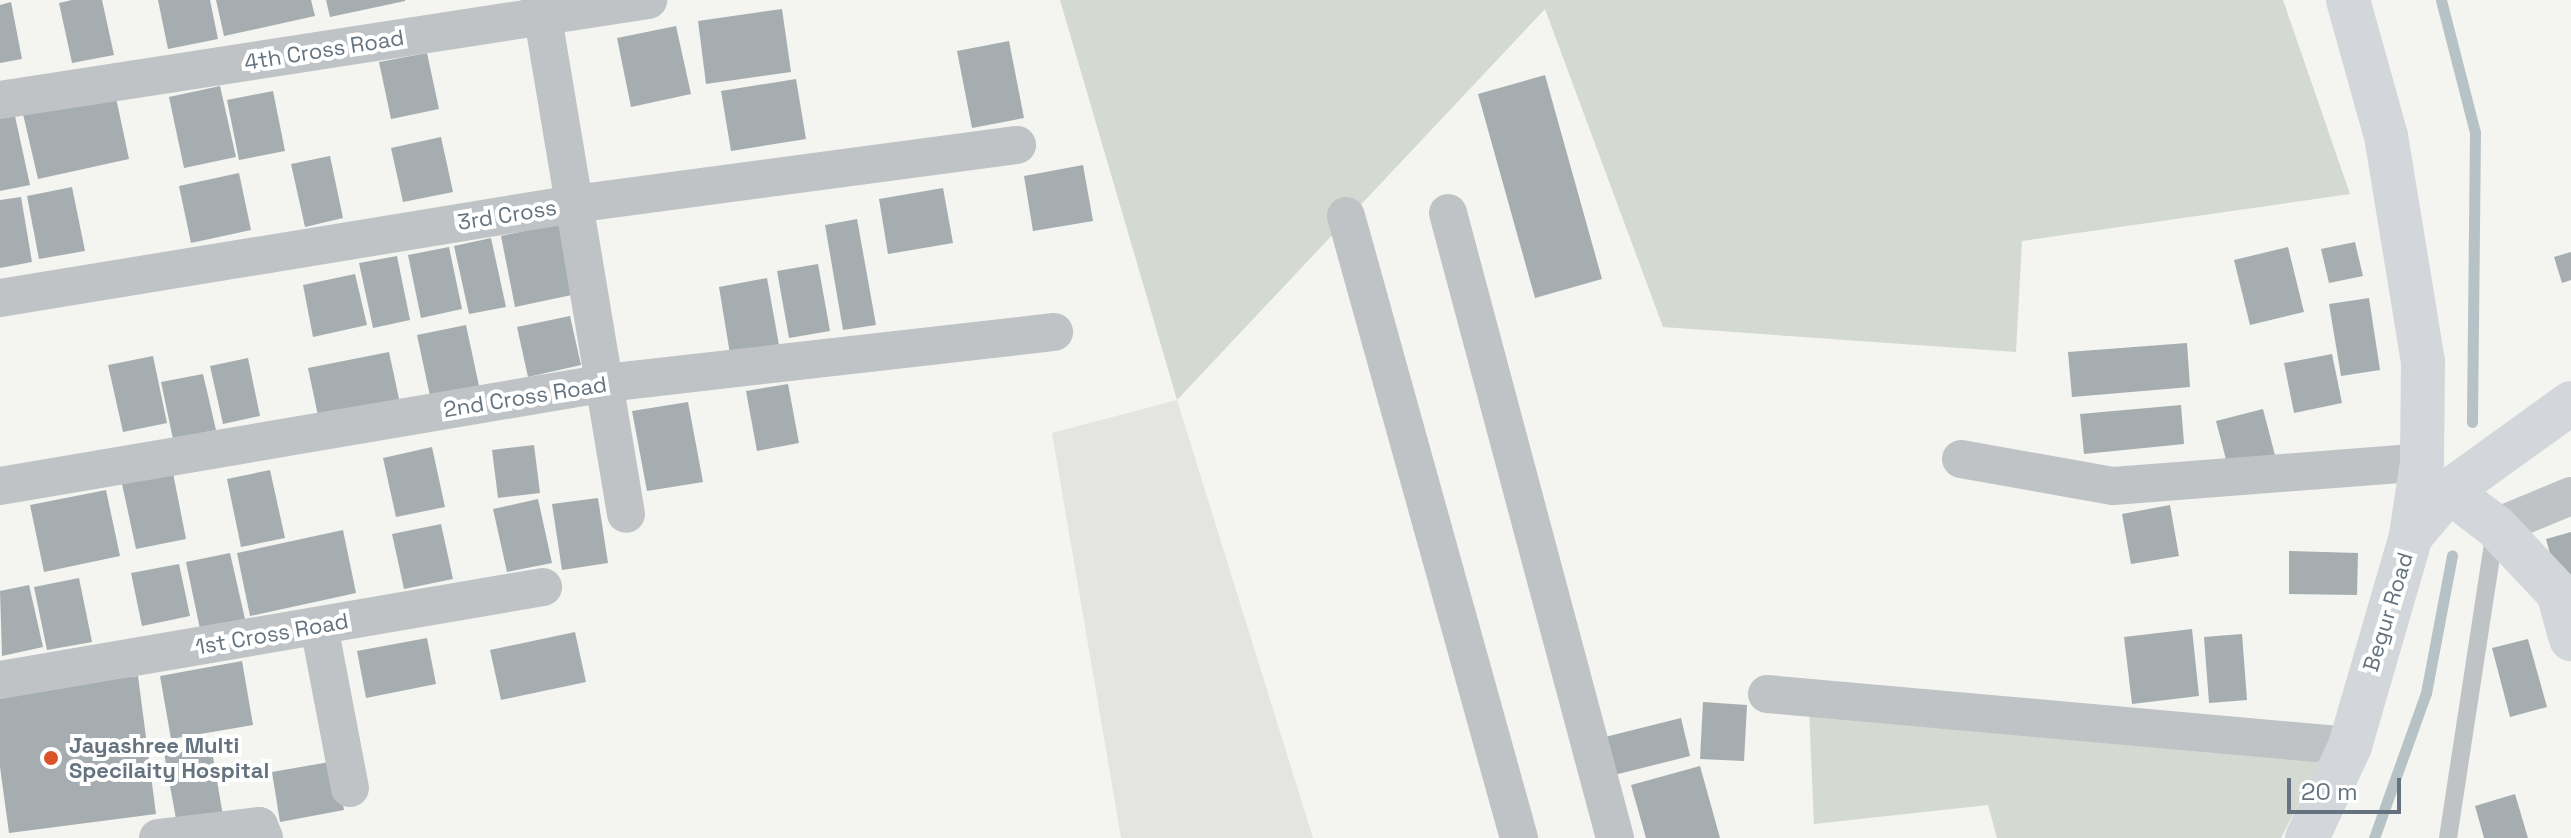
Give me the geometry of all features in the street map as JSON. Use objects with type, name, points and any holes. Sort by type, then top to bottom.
[{"type":"main road","points":[[2348,0],[2386,136],[2406,237],[2435,477],[2496,527],[2558,593],[2571,639]]},
{"type":"main road","name":"Begur Road","points":[[2307,838],[2350,746],[2411,536],[2435,477],[2571,403]]},
{"type":"street","name":"4th Cross Road","points":[[0,100],[541,8],[648,0]]},
{"type":"street","points":[[541,8],[626,514]]},
{"type":"street","name":"3rd Cross","points":[[0,298],[574,204],[1017,145]]},
{"type":"street","points":[[1448,213],[1615,838]]},
{"type":"street","points":[[1346,216],[1519,838]]},
{"type":"street","name":"2nd Cross Road","points":[[0,486],[606,383],[1054,332]]},
{"type":"street","points":[[1961,459],[2113,486],[2435,477]]},
{"type":"street","points":[[2496,527],[2571,496]]},
{"type":"street","name":"1st Cross Road","points":[[0,680],[543,587]]},
{"type":"street","points":[[319,626],[350,788]]},
{"type":"street","points":[[1767,694],[2350,746]]},
{"type":"street","points":[[158,838],[259,826],[264,838]]},
{"type":"lane","points":[[2448,838],[2496,527]]},
{"type":"shaded area","points":[[1060,0],[2283,0],[2350,194],[2022,241],[2016,352],[1663,327],[1545,9],[1177,400]]},
{"type":"shaded area","points":[[1177,400],[1313,838],[1121,838],[1052,433]]},
{"type":"shaded area","points":[[1809,709],[2325,752],[2281,838],[1997,838],[1988,805],[1814,824]]},
{"type":"building","points":[[102,0],[114,55],[72,63],[59,3]]},
{"type":"building","points":[[158,0],[210,0],[218,39],[168,49]]},
{"type":"building","points":[[216,0],[311,0],[315,16],[224,36]]},
{"type":"building","points":[[326,0],[405,0],[405,1],[330,17]]},
{"type":"building","points":[[11,2],[22,59],[0,63],[0,5]]},
{"type":"building","points":[[782,9],[791,72],[706,84],[698,21]]},
{"type":"building","points":[[676,26],[691,94],[631,107],[617,38]]},
{"type":"building","points":[[1009,41],[1024,118],[972,128],[957,51]]},
{"type":"building","points":[[427,53],[439,109],[391,119],[379,62]]},
{"type":"building","points":[[1545,75],[1602,279],[1535,298],[1478,94]]},
{"type":"building","points":[[796,79],[806,139],[731,151],[721,91]]},
{"type":"building","points":[[220,86],[236,157],[184,168],[169,97]]},
{"type":"building","points":[[273,91],[285,151],[239,160],[227,100]]},
{"type":"building","points":[[115,93],[129,159],[38,179],[23,114]]},
{"type":"building","points":[[15,116],[30,185],[0,191],[0,119]]},
{"type":"building","points":[[441,137],[453,192],[403,202],[391,148]]},
{"type":"building","points":[[330,156],[343,218],[305,227],[291,164]]},
{"type":"building","points":[[1083,165],[1093,221],[1033,231],[1024,176]]},
{"type":"building","points":[[239,173],[251,230],[191,243],[179,186]]},
{"type":"building","points":[[72,187],[85,251],[39,259],[27,196]]},
{"type":"building","points":[[943,188],[953,243],[888,254],[879,199]]},
{"type":"building","points":[[21,197],[32,262],[0,268],[0,200]]},
{"type":"building","points":[[857,219],[876,325],[843,330],[825,225]]},
{"type":"building","points":[[566,222],[581,293],[515,307],[501,236]]},
{"type":"building","points":[[491,238],[506,307],[469,314],[454,246]]},
{"type":"building","points":[[2355,242],[2363,276],[2329,283],[2321,249]]},
{"type":"building","points":[[449,247],[462,309],[421,318],[408,255]]},
{"type":"building","points":[[2288,247],[2304,312],[2250,325],[2234,260]]},
{"type":"building","points":[[2571,252],[2571,280],[2562,283],[2554,257]]},
{"type":"building","points":[[397,256],[410,320],[373,328],[359,263]]},
{"type":"building","points":[[818,264],[830,331],[789,338],[777,271]]},
{"type":"building","points":[[355,274],[367,325],[313,337],[303,285]]},
{"type":"building","points":[[767,278],[779,345],[730,354],[719,287]]},
{"type":"building","points":[[2369,298],[2380,370],[2341,376],[2329,304]]},
{"type":"building","points":[[570,316],[581,365],[528,377],[517,327]]},
{"type":"building","points":[[466,325],[479,386],[430,396],[417,335]]},
{"type":"building","points":[[2187,343],[2190,387],[2072,397],[2068,352]]},
{"type":"building","points":[[389,352],[401,408],[320,425],[308,368]]},
{"type":"building","points":[[2332,354],[2342,403],[2294,413],[2284,363]]},
{"type":"building","points":[[153,356],[167,423],[123,432],[108,365]]},
{"type":"building","points":[[248,358],[260,416],[223,424],[210,366]]},
{"type":"building","points":[[203,374],[216,430],[173,439],[161,382]]},
{"type":"building","points":[[788,384],[799,443],[757,451],[746,391]]},
{"type":"building","points":[[688,402],[703,482],[647,491],[632,411]]},
{"type":"building","points":[[2181,405],[2184,444],[2084,454],[2080,414]]},
{"type":"building","points":[[2263,409],[2277,463],[2230,475],[2216,421]]},
{"type":"building","points":[[534,445],[540,493],[498,498],[492,450]]},
{"type":"building","points":[[432,447],[445,507],[396,517],[383,458]]},
{"type":"building","points":[[270,470],[285,538],[241,547],[227,479]]},
{"type":"building","points":[[173,473],[186,539],[136,549],[122,484]]},
{"type":"building","points":[[106,490],[120,556],[44,572],[30,505]]},
{"type":"building","points":[[598,498],[608,563],[562,570],[552,504]]},
{"type":"building","points":[[538,499],[552,563],[507,572],[493,509]]},
{"type":"building","points":[[2170,505],[2179,556],[2131,564],[2122,514]]},
{"type":"building","points":[[441,524],[453,579],[404,589],[392,534]]},
{"type":"building","points":[[343,530],[356,593],[250,616],[237,553]]},
{"type":"building","points":[[2571,532],[2571,620],[2568,620],[2546,539]]},
{"type":"building","points":[[2289,551],[2358,553],[2357,595],[2289,594]]},
{"type":"building","points":[[230,553],[245,619],[200,629],[186,562]]},
{"type":"building","points":[[179,564],[190,616],[142,626],[131,573]]},
{"type":"building","points":[[79,578],[92,642],[47,650],[34,587]]},
{"type":"building","points":[[29,585],[43,647],[2,656],[0,591]]},
{"type":"building","points":[[2192,629],[2199,696],[2132,704],[2124,637]]},
{"type":"building","points":[[575,632],[586,682],[501,700],[490,650]]},
{"type":"building","points":[[2242,634],[2247,700],[2209,703],[2204,637]]},
{"type":"building","points":[[427,638],[436,684],[366,698],[357,651]]},
{"type":"building","points":[[2528,639],[2547,707],[2510,717],[2492,648]]},
{"type":"building","points":[[242,661],[253,725],[171,739],[160,676]]},
{"type":"building","points":[[138,676],[156,814],[9,833],[0,767],[0,693]]},
{"type":"building","points":[[1703,702],[1747,705],[1744,761],[1700,759]]},
{"type":"building","points":[[1681,718],[1690,756],[1614,775],[1605,737]]},
{"type":"building","points":[[211,745],[223,816],[177,824],[164,753]]},
{"type":"building","points":[[335,761],[344,810],[280,822],[272,772]]},
{"type":"building","points":[[1700,766],[1720,838],[1646,838],[1631,785]]},
{"type":"building","points":[[2515,794],[2528,838],[2484,838],[2475,806]]},
{"type":"waterway","points":[[2441,0],[2475,132],[2472,422]]},
{"type":"waterway","points":[[2374,838],[2426,693],[2452,555]]},
{"type":"place","name":"Jayashree Multi Specilaity Hospital","points":[[51,758]]}]
